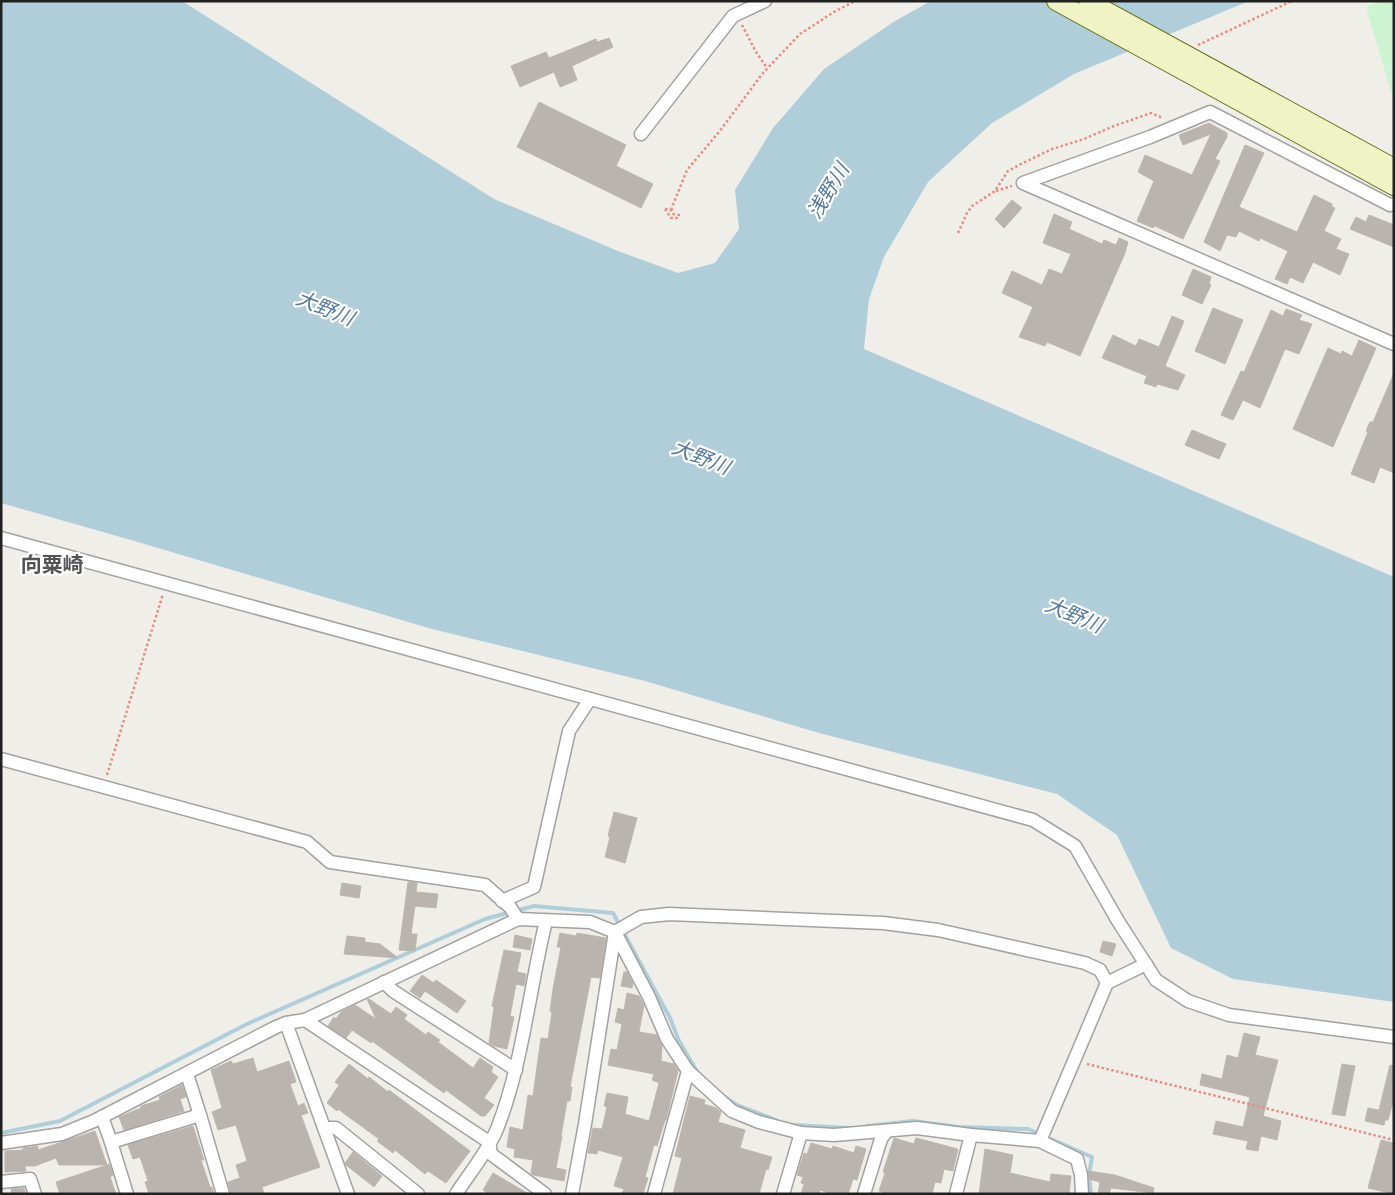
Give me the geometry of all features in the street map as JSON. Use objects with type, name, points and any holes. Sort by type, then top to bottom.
[{"type":"street","points":[[641,134],[733,16],[765,1]]},
{"type":"street","points":[[1056,1],[1170,53],[1394,168]]},
{"type":"street","points":[[1088,1],[1170,53],[1394,186]]},
{"type":"street","points":[[1023,183],[1150,138],[1210,112],[1390,205],[1394,204]]},
{"type":"street","points":[[1023,183],[1394,344]]},
{"type":"street","points":[[1,538],[1033,820],[1075,846],[1156,980],[1188,1001],[1229,1015],[1394,1037]]},
{"type":"street","points":[[1,1143],[62,1134],[102,1117],[286,1023],[305,1020],[384,982],[511,910],[534,887],[570,731],[590,699]]},
{"type":"street","points":[[1,759],[307,842],[330,862],[485,885],[511,910],[546,921],[590,922],[616,931],[649,997],[667,1039],[688,1071],[732,1111],[759,1122],[801,1133],[834,1136],[916,1128],[1040,1141],[1077,1159],[1081,1175],[1082,1194]]},
{"type":"street","points":[[616,931],[641,917],[669,914],[883,923],[938,930],[1085,963],[1100,970],[1107,984]]},
{"type":"street","points":[[456,1194],[496,1131],[516,1070],[537,957],[546,921]]},
{"type":"street","points":[[572,1194],[616,931]]},
{"type":"street","points":[[1040,1141],[1107,984],[1146,964]]},
{"type":"street","points":[[384,982],[393,991],[516,1070]]},
{"type":"street","points":[[305,1020],[489,1142],[491,1154],[545,1194]]},
{"type":"street","points":[[286,1023],[348,1194]]},
{"type":"street","points":[[654,1194],[688,1071]]},
{"type":"street","points":[[187,1074],[222,1194]]},
{"type":"street","points":[[111,1142],[200,1115]]},
{"type":"street","points":[[102,1117],[126,1194]]},
{"type":"street","points":[[324,1128],[336,1128],[418,1194]]},
{"type":"street","points":[[864,1194],[881,1140],[887,1131]]},
{"type":"street","points":[[783,1194],[801,1133]]},
{"type":"street","points":[[956,1194],[971,1135]]},
{"type":"street","points":[[1,1182],[30,1179],[35,1194]]},
{"type":"path","points":[[670,210],[688,170],[768,68],[800,34],[855,1]]},
{"type":"path","points":[[1170,53],[1292,1]]},
{"type":"path","points":[[737,14],[756,52],[768,68]]},
{"type":"path","points":[[995,191],[1023,183]]},
{"type":"path","points":[[665,209],[670,210],[673,214],[679,215],[678,218],[671,218],[665,209]]},
{"type":"path","points":[[103,787],[166,583]]},
{"type":"path","points":[[1074,1061],[1394,1140]]},
{"type":"green space","points":[[1381,1],[1394,1],[1394,102],[1366,7]]},
{"type":"water","points":[[1,1],[182,1],[494,199],[618,251],[678,273],[715,263],[739,229],[735,190],[773,128],[824,69],[895,21],[931,1],[1249,1],[1074,74],[992,123],[928,182],[884,257],[869,299],[864,349],[1394,577],[1394,1002],[1233,979],[1171,948],[1117,835],[1057,794],[819,733],[645,681],[432,629],[1,503]]},
{"type":"building","points":[[609,38],[613,47],[572,66],[577,80],[560,87],[554,72],[520,87],[511,66],[546,52],[549,58],[596,39],[597,42]]},
{"type":"building","points":[[539,102],[626,145],[616,166],[653,184],[641,208],[517,147]]},
{"type":"building","points":[[1209,123],[1227,133],[1227,137],[1215,159],[1220,161],[1183,239],[1155,226],[1153,228],[1137,221],[1154,181],[1138,172],[1145,155],[1192,175],[1211,134],[1183,145],[1179,135]]},
{"type":"building","points":[[1245,145],[1264,153],[1239,207],[1297,232],[1314,195],[1332,204],[1332,207],[1335,208],[1324,231],[1341,239],[1336,249],[1349,254],[1340,275],[1313,262],[1303,283],[1290,277],[1287,284],[1275,279],[1288,251],[1260,238],[1259,241],[1239,231],[1236,237],[1227,235],[1220,251],[1204,242]]},
{"type":"building","points":[[1012,200],[1022,208],[1004,228],[995,219]]},
{"type":"building","points":[[1054,214],[1072,222],[1069,229],[1102,244],[1104,240],[1116,245],[1119,238],[1128,242],[1125,253],[1080,356],[1047,342],[1045,346],[1019,337],[1033,307],[1002,293],[1012,271],[1042,285],[1049,269],[1062,274],[1071,254],[1043,243]]},
{"type":"building","points":[[1369,215],[1394,225],[1394,247],[1350,229],[1356,217],[1366,222]]},
{"type":"building","points":[[1193,269],[1211,277],[1209,284],[1211,285],[1202,304],[1182,295]]},
{"type":"building","points":[[1213,308],[1243,320],[1225,364],[1195,351]]},
{"type":"building","points":[[1286,309],[1302,315],[1299,320],[1312,324],[1299,354],[1285,349],[1260,408],[1243,400],[1233,420],[1221,415],[1241,371],[1244,372],[1271,310],[1283,316]]},
{"type":"building","points":[[1172,316],[1184,321],[1165,366],[1185,375],[1178,390],[1157,384],[1156,387],[1144,383],[1147,376],[1102,358],[1113,335],[1136,346],[1139,339],[1159,347]]},
{"type":"building","points":[[1359,340],[1376,348],[1333,447],[1293,429],[1328,348],[1341,354],[1342,351],[1352,356]]},
{"type":"building","points":[[1394,373],[1394,473],[1380,467],[1374,483],[1351,474],[1368,432],[1366,431],[1370,422],[1373,422]]},
{"type":"building","points":[[1192,430],[1226,444],[1219,459],[1185,445]]},
{"type":"building","points":[[614,812],[637,818],[625,863],[605,857]]},
{"type":"building","points":[[408,882],[417,883],[416,892],[438,894],[436,908],[415,906],[411,934],[417,934],[415,951],[399,950]]},
{"type":"building","points":[[342,883],[361,886],[359,898],[340,895]]},
{"type":"building","points":[[560,933],[576,936],[577,933],[606,938],[600,978],[591,977],[570,1087],[572,1087],[570,1101],[567,1101],[556,1168],[566,1170],[564,1181],[533,1175],[531,1173],[533,1160],[514,1157],[515,1149],[507,1147],[510,1127],[523,1130],[528,1095],[533,1096],[541,1038],[548,1039],[553,989],[561,947],[557,947]]},
{"type":"building","points":[[515,935],[532,939],[530,950],[513,947]]},
{"type":"building","points":[[347,936],[365,938],[365,942],[380,944],[398,958],[344,954]]},
{"type":"building","points":[[1103,941],[1116,944],[1112,956],[1100,952]]},
{"type":"building","points":[[504,950],[521,953],[517,972],[526,974],[524,986],[516,984],[510,1016],[514,1017],[507,1049],[489,1043],[494,1007],[492,1006]]},
{"type":"building","points":[[624,972],[627,972],[633,984],[632,988],[621,986]]},
{"type":"building","points":[[422,975],[434,983],[436,980],[466,1001],[457,1013],[425,991],[420,998],[410,991]]},
{"type":"building","points":[[627,993],[639,996],[644,1005],[639,1032],[657,1035],[662,1046],[661,1061],[674,1064],[678,1071],[666,1120],[657,1146],[654,1145],[645,1177],[648,1178],[643,1194],[622,1194],[624,1189],[614,1186],[623,1157],[598,1150],[597,1154],[588,1153],[593,1128],[602,1129],[607,1107],[604,1106],[607,1093],[628,1097],[625,1114],[649,1121],[659,1083],[652,1080],[654,1074],[608,1065],[611,1049],[617,1050],[622,1024],[615,1022],[618,1008],[624,1010]]},
{"type":"building","points":[[367,999],[391,1014],[396,1007],[407,1015],[404,1019],[426,1035],[428,1032],[440,1040],[438,1042],[473,1068],[480,1058],[493,1067],[491,1072],[498,1077],[484,1098],[494,1105],[485,1116],[481,1116],[446,1090],[444,1093],[372,1041],[371,1043],[352,1030],[346,1038],[328,1026],[334,1017],[336,1019],[341,1012],[355,1005],[376,1019]]},
{"type":"building","points":[[1244,1033],[1260,1037],[1255,1055],[1278,1060],[1263,1116],[1281,1121],[1277,1140],[1261,1136],[1258,1151],[1246,1149],[1248,1141],[1213,1134],[1216,1121],[1243,1127],[1250,1097],[1200,1085],[1202,1074],[1222,1079],[1227,1055],[1238,1058]]},
{"type":"building","points":[[253,1058],[257,1072],[289,1061],[296,1082],[290,1084],[298,1106],[304,1103],[308,1113],[301,1115],[320,1167],[262,1187],[264,1194],[231,1194],[228,1182],[240,1178],[236,1165],[247,1161],[236,1125],[218,1130],[212,1112],[222,1108],[211,1070],[231,1061],[233,1064]]},
{"type":"building","points":[[349,1064],[388,1092],[389,1090],[470,1151],[446,1183],[428,1171],[425,1174],[395,1150],[393,1153],[377,1141],[379,1139],[327,1103],[339,1085],[335,1082]]},
{"type":"building","points":[[1342,1064],[1355,1066],[1345,1116],[1332,1114]]},
{"type":"building","points":[[1390,1065],[1394,1066],[1394,1098],[1388,1120],[1385,1120],[1384,1125],[1365,1121],[1368,1108],[1379,1110]]},
{"type":"building","points":[[182,1085],[186,1097],[180,1099],[184,1111],[124,1130],[119,1117],[141,1108],[141,1106],[160,1100],[159,1097]]},
{"type":"building","points":[[690,1096],[705,1100],[704,1104],[721,1112],[718,1122],[745,1130],[740,1148],[772,1157],[768,1170],[766,1169],[759,1194],[673,1194],[682,1158],[675,1156]]},
{"type":"building","points":[[193,1126],[204,1160],[201,1160],[214,1194],[149,1194],[145,1182],[148,1181],[140,1157],[133,1159],[128,1145]]},
{"type":"building","points":[[95,1131],[107,1165],[59,1165],[56,1158],[35,1166],[25,1166],[26,1171],[5,1172],[5,1151],[23,1150],[23,1148],[38,1146],[38,1150]]},
{"type":"building","points":[[894,1138],[914,1144],[916,1138],[958,1149],[953,1171],[944,1169],[941,1183],[935,1182],[932,1194],[888,1194],[879,1191]]},
{"type":"building","points":[[1381,1140],[1394,1143],[1394,1194],[1368,1188]]},
{"type":"building","points":[[811,1143],[832,1149],[833,1146],[854,1153],[856,1146],[866,1149],[857,1180],[853,1179],[848,1194],[831,1194],[820,1190],[819,1194],[801,1194],[804,1184],[801,1183],[803,1177],[797,1175],[804,1153],[807,1154]]},
{"type":"building","points":[[985,1149],[1013,1155],[1010,1173],[1050,1182],[1051,1174],[1071,1176],[1069,1194],[979,1194]]},
{"type":"building","points":[[353,1152],[382,1176],[374,1187],[346,1165],[345,1163]]},
{"type":"building","points":[[109,1164],[113,1175],[110,1177],[116,1194],[60,1194],[56,1182]]},
{"type":"building","points":[[1088,1171],[1115,1175],[1154,1188],[1153,1193],[1111,1188],[1109,1194],[1098,1194],[1100,1182],[1089,1179]]},
{"type":"building","points":[[493,1173],[529,1194],[489,1194],[483,1190]]},
{"type":"building","points":[[24,1188],[26,1194],[12,1194],[11,1189]]},
{"type":"waterway","points":[[1,1133],[60,1121],[247,1024],[485,919],[534,906],[613,913],[670,1018],[679,1041],[698,1073]]},
{"type":"waterway","points":[[723,1096],[737,1105],[776,1120]]},
{"type":"waterway","points":[[867,1126],[913,1121],[959,1127],[1028,1129],[1035,1132]]},
{"type":"waterway","points":[[794,1125],[850,1128]]},
{"type":"waterway","points":[[1051,1139],[1092,1157],[1089,1175],[1091,1194]]},
{"type":"district","name":"向粟崎","points":[[52,564]]},
{"type":"water label","name":"浅野川","points":[[828,191]]},
{"type":"water label","name":"大野川","points":[[325,308]]},
{"type":"water label","name":"大野川","points":[[701,457]]},
{"type":"water label","name":"大野川","points":[[1074,615]]}]
